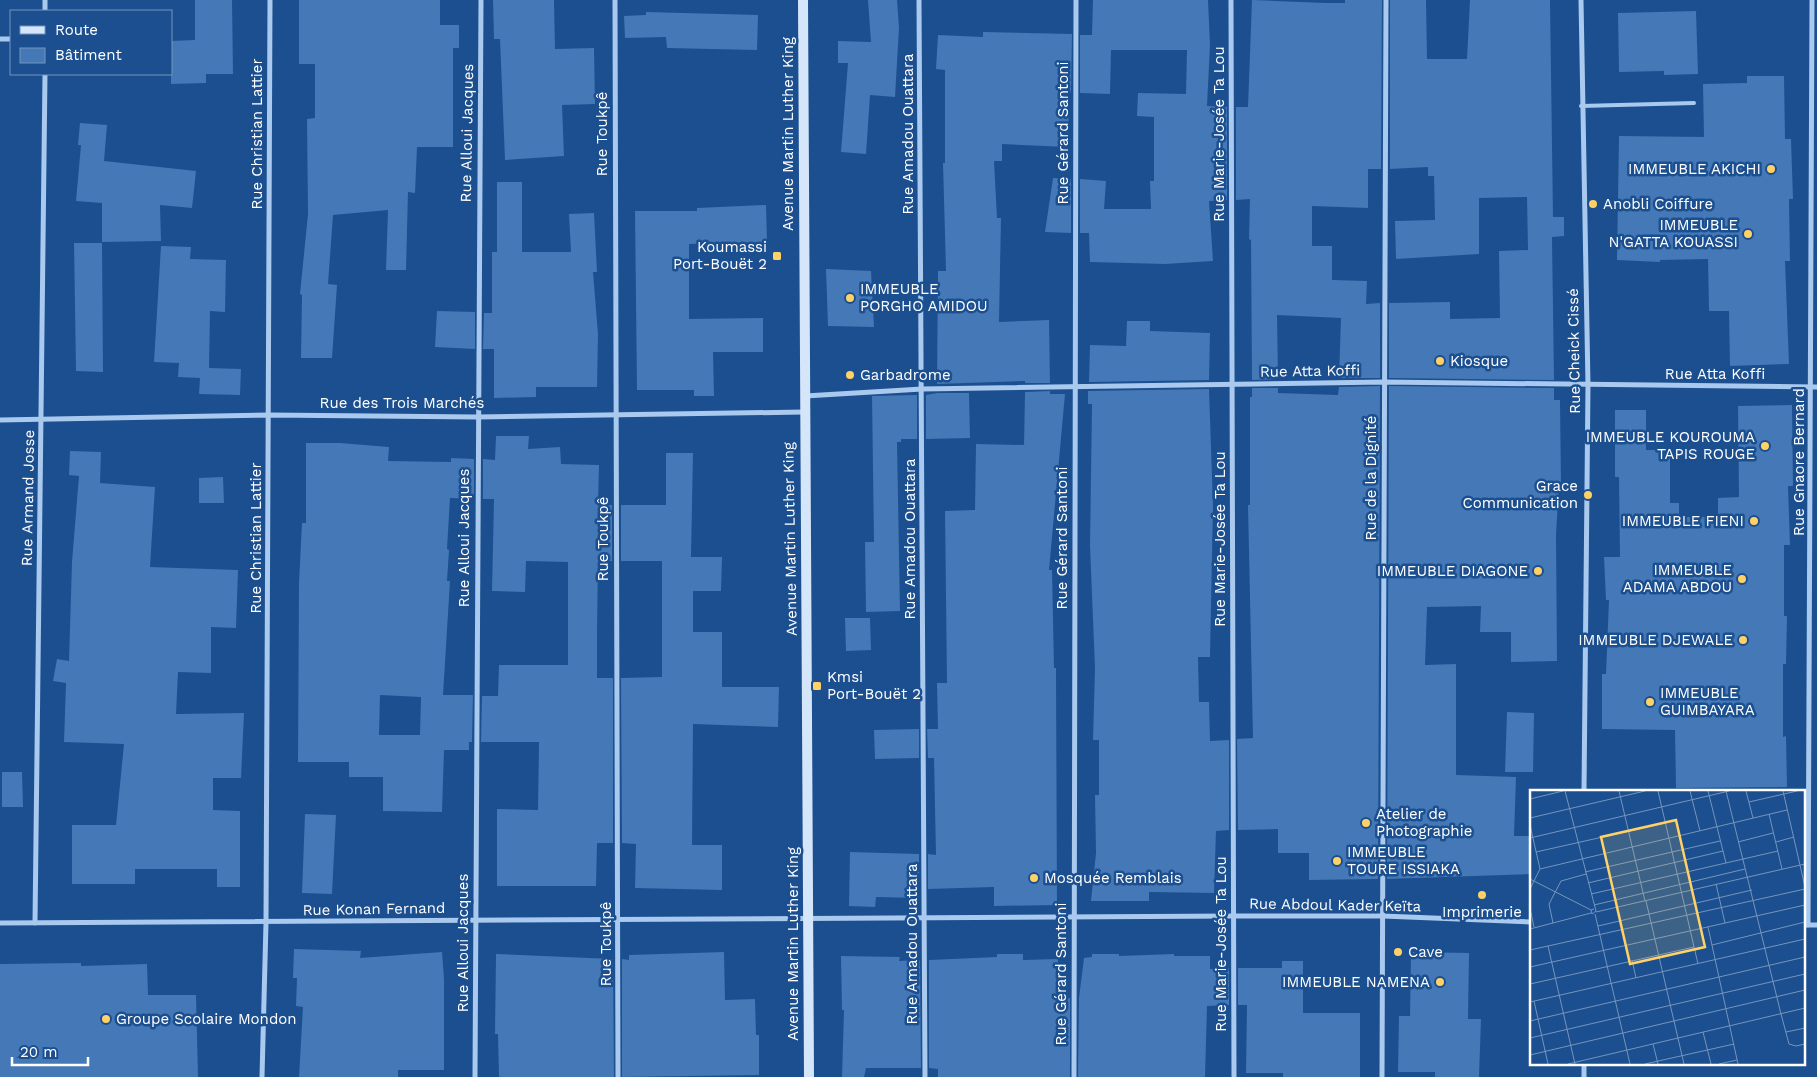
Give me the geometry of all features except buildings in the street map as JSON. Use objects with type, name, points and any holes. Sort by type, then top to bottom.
[{"type":"street","name":"Rue Christian Lattier","points":[[262,1077],[266,923],[270,0]]},
{"type":"street","name":"Rue Alloui Jacques","points":[[475,1077],[477,417],[481,0]]},
{"type":"street","name":"Rue Toukpê","points":[[614,0],[618,1077]]},
{"type":"street","name":"Avenue Martin Luther King","points":[[803,0],[803,412],[809,1077]]},
{"type":"street","name":"Rue Amadou Ouattara","points":[[919,0],[925,1077]]},
{"type":"street","name":"Rue Gérard Santoni","points":[[1074,1077],[1076,0]]},
{"type":"street","name":"Rue Marie-Josée Ta Lou","points":[[1231,0],[1234,1077]]},
{"type":"street","name":"Rue de la Dignité","points":[[1382,1077],[1386,0]]},
{"type":"street","name":"Rue Cheick Cissé","points":[[1581,0],[1581,106],[1588,385],[1584,790]]},
{"type":"street","name":"Rue Gnaore Bernard","points":[[1805,925],[1814,387],[1812,0]]},
{"type":"street","name":"Rue Armand Josse","points":[[35,923],[45,75]]},
{"type":"street","name":"Rue Atta Koffi","points":[[804,396],[922,389],[1384,382],[1814,387]]},
{"type":"street","name":"Rue des Trois Marchés","points":[[0,420],[269,415],[477,417],[803,412]]},
{"type":"street","name":"Rue Abdoul Kader Keïta","points":[[808,918],[1382,916],[1530,922]]},
{"type":"street","name":"Rue Konan Fernand","points":[[0,923],[266,923],[476,919],[808,918]]},
{"type":"street","points":[[1805,925],[1817,925]]},
{"type":"street","points":[[1584,1064],[1584,1077]]},
{"type":"lane","points":[[1581,106],[1694,103]]},
{"type":"place","name":"IMMEUBLE AKICHI","points":[[1771,169]]},
{"type":"place","name":"Anobli Coiffure","points":[[1593,204]]},
{"type":"place","name":"IMMEUBLE N'GATTA KOUASSI","points":[[1748,234]]},
{"type":"place","name":"Koumassi Port-Bouët 2","points":[[777,256]]},
{"type":"place","name":"IMMEUBLE PORGHO AMIDOU","points":[[850,298]]},
{"type":"place","name":"Kiosque","points":[[1440,361]]},
{"type":"place","name":"Garbadrome","points":[[850,375]]},
{"type":"place","name":"IMMEUBLE KOUROUMA TAPIS ROUGE","points":[[1765,446]]},
{"type":"place","name":"Grace Communication","points":[[1588,495]]},
{"type":"place","name":"IMMEUBLE FIENI","points":[[1754,521]]},
{"type":"place","name":"IMMEUBLE DIAGONE","points":[[1538,571]]},
{"type":"place","name":"IMMEUBLE ADAMA ABDOU","points":[[1742,579]]},
{"type":"place","name":"IMMEUBLE DJEWALE","points":[[1743,640]]},
{"type":"place","name":"Kmsi Port-Bouët 2","points":[[817,686]]},
{"type":"place","name":"IMMEUBLE GUIMBAYARA","points":[[1650,702]]},
{"type":"place","name":"Atelier de Photographie","points":[[1366,823]]},
{"type":"place","name":"IMMEUBLE TOURE ISSIAKA","points":[[1337,861]]},
{"type":"place","name":"Mosquée Remblais","points":[[1034,878]]},
{"type":"place","name":"Imprimerie","points":[[1482,895]]},
{"type":"place","name":"Cave","points":[[1398,952]]},
{"type":"place","name":"IMMEUBLE NAMENA","points":[[1440,982]]},
{"type":"place","name":"Groupe Scolaire Mondon","points":[[106,1019]]}]
